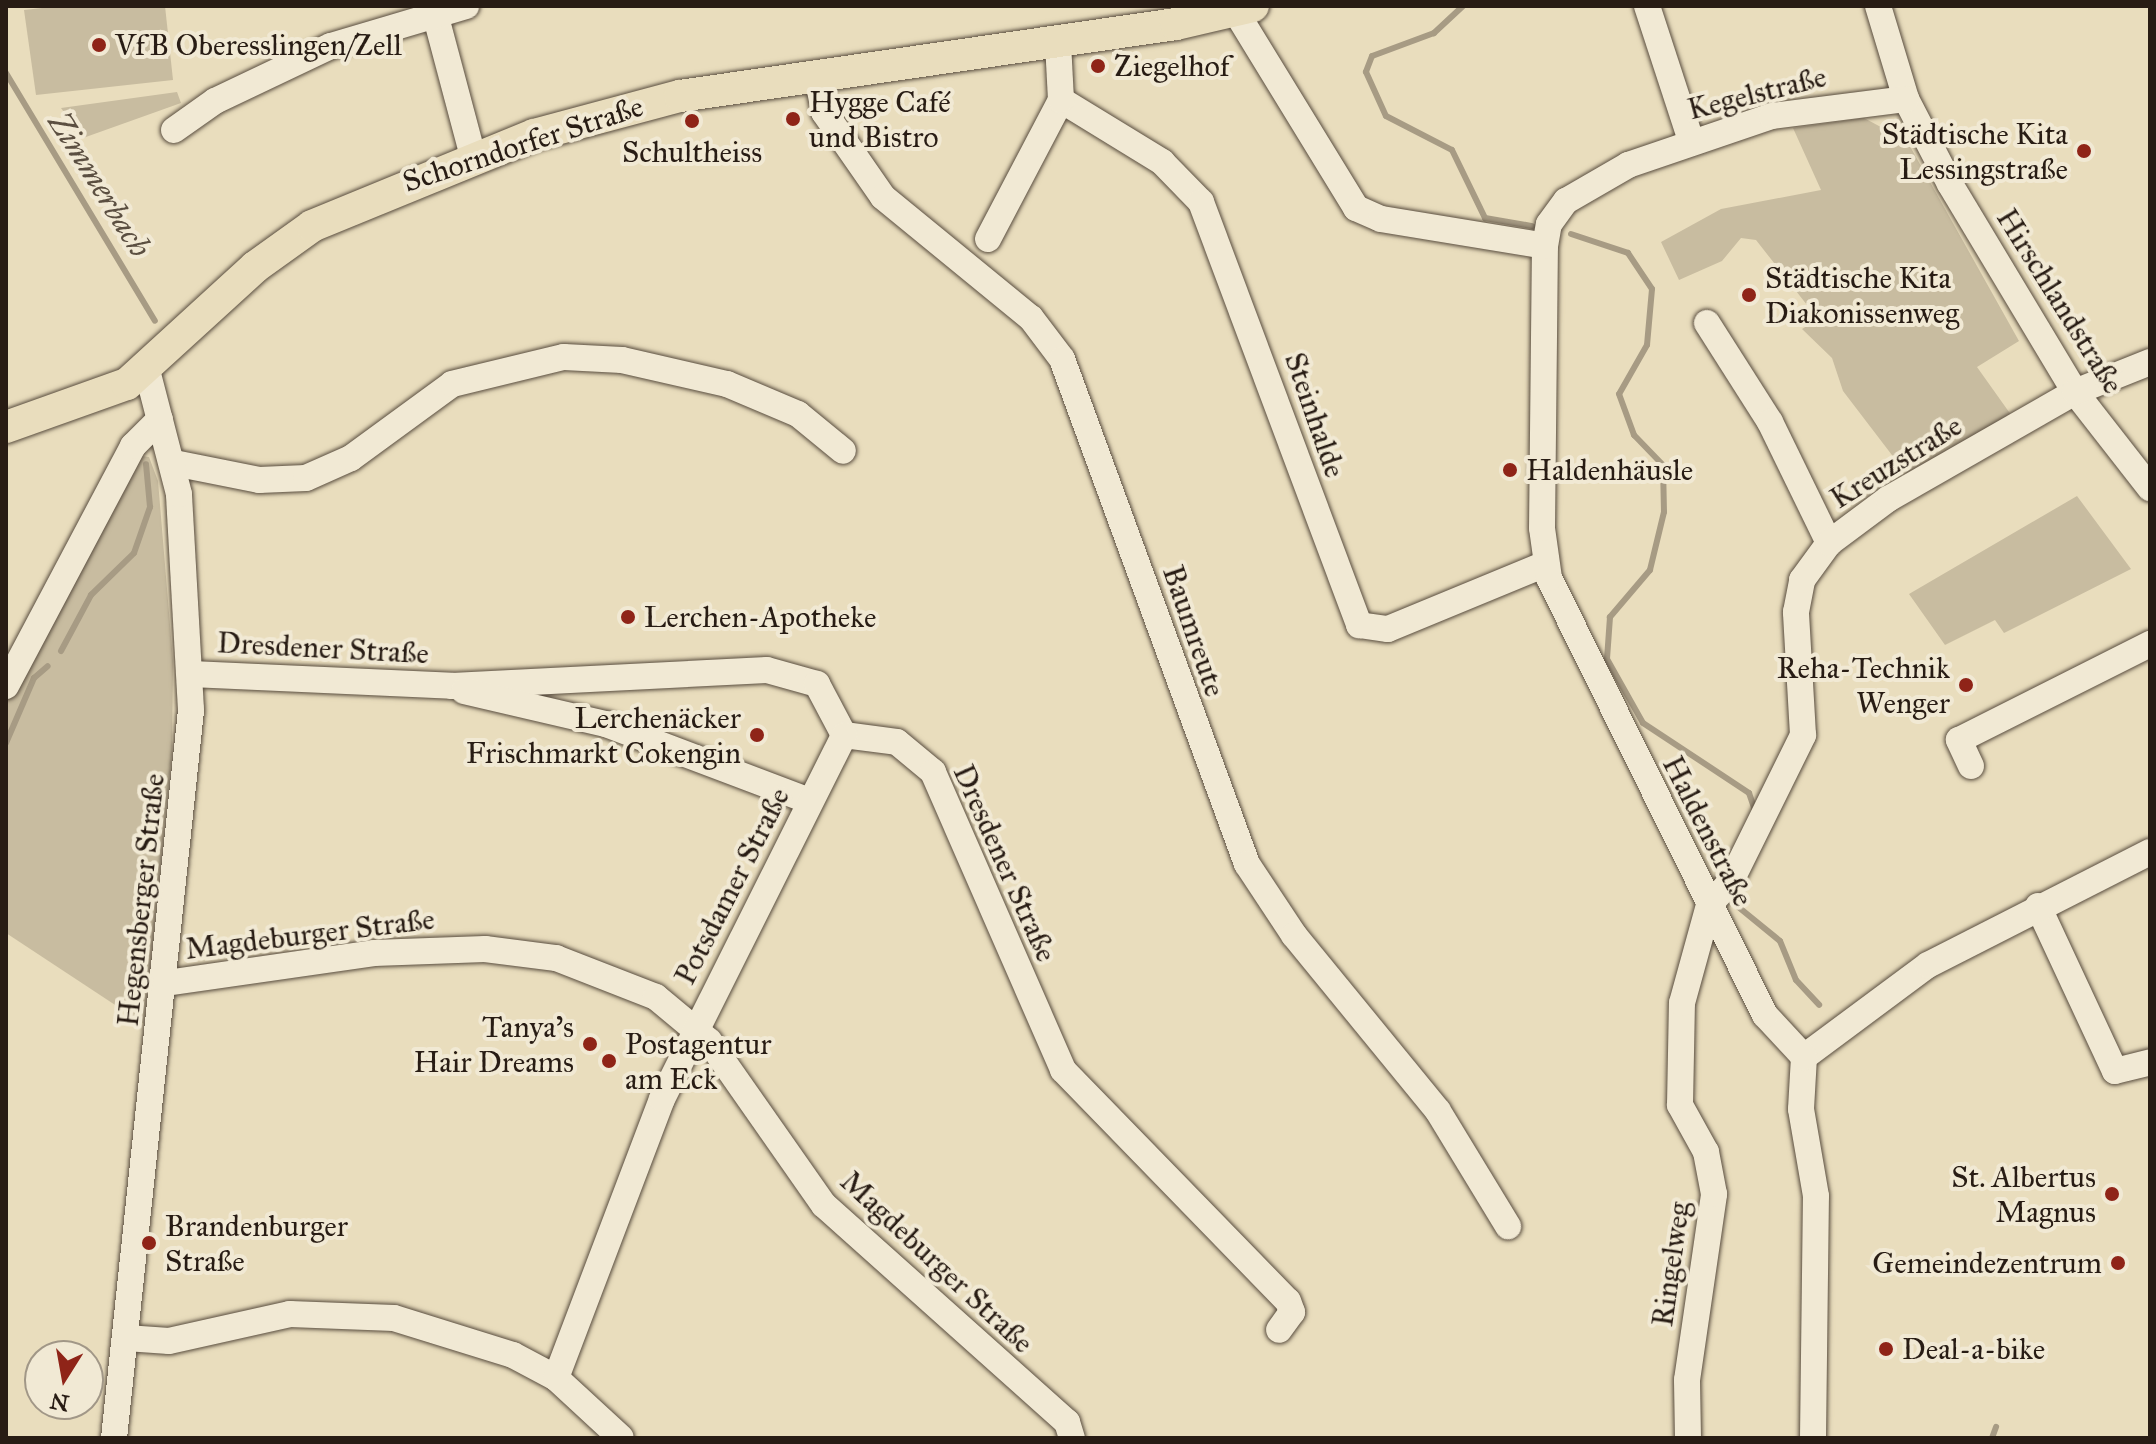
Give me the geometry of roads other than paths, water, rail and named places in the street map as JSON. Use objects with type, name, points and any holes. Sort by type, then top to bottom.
[{"type":"main road","name":"Schorndorfer Straße","points":[[6,427],[85,405],[147,370],[277,248],[352,205],[473,156],[640,103],[1058,42],[1245,9]]},
{"type":"street","points":[[174,130],[215,101],[331,46],[434,10],[466,6]]},
{"type":"street","points":[[1647,6],[1691,141]]},
{"type":"street","name":"Hirschlandstraße","points":[[1878,6],[1906,99],[2075,392],[2150,488]]},
{"type":"street","points":[[1245,9],[1356,208],[1381,219],[1545,246]]},
{"type":"street","points":[[434,10],[473,156]]},
{"type":"street","points":[[988,239],[1061,100],[1058,42]]},
{"type":"street","name":"Baumreute","points":[[817,75],[824,112],[883,197],[1050,338],[1081,400],[1247,864],[1294,935],[1438,1111],[1508,1226]]},
{"type":"street","name":"Kegelstraße","points":[[1545,246],[1549,224],[1566,201],[1628,165],[1691,141],[1784,113],[1906,99]]},
{"type":"street","name":"Steinhalde","points":[[1061,100],[1162,162],[1201,202],[1359,625],[1388,629],[1546,564]]},
{"type":"street","name":"Haldenstraße","points":[[1545,246],[1546,564],[1585,661],[1765,1015],[1804,1057]]},
{"type":"street","points":[[1707,323],[1750,386],[1829,543]]},
{"type":"street","points":[[174,463],[259,480],[306,478],[351,458],[452,384],[564,357],[622,360],[727,384],[798,414],[843,451]]},
{"type":"street","name":"Kreuzstraße","points":[[1680,1105],[1682,1003],[1709,905],[1731,881],[1795,762],[1806,710],[1798,592],[1829,543],[1888,499],[2075,392],[2150,362]]},
{"type":"street","name":"Hegensberger Straße","points":[[114,1438],[166,983],[191,674],[174,463],[147,370]]},
{"type":"street","points":[[6,686],[133,446],[160,419]]},
{"type":"street","points":[[1971,766],[1959,740],[2150,644]]},
{"type":"street","name":"Dresdener Straße","points":[[191,674],[452,686],[521,680],[787,672],[827,694],[844,735],[897,742],[933,772],[1063,1070],[1288,1301],[1292,1312],[1279,1330]]},
{"type":"street","name":"Dresdener Straße","points":[[521,680],[606,724],[810,801]]},
{"type":"street","name":"Dresdener Straße","points":[[452,686],[606,724]]},
{"type":"street","name":"Potsdamer Straße","points":[[556,1378],[642,1143],[844,735]]},
{"type":"street","points":[[1813,1438],[1816,1196],[1801,1109],[1804,1057],[1904,980],[2038,906],[2150,852]]},
{"type":"street","points":[[2038,906],[2115,1071],[2150,1062]]},
{"type":"street","name":"Magdeburger Straße","points":[[166,983],[390,952],[520,951],[629,984],[697,1027],[824,1205],[1067,1422],[1072,1438]]},
{"type":"street","name":"Ringelweg","points":[[1680,1105],[1706,1152],[1714,1194],[1687,1380],[1688,1438]]},
{"type":"street","points":[[126,1338],[169,1341],[290,1314],[372,1314],[473,1339],[556,1378],[621,1438]]},
{"type":"waterway","points":[[1463,6],[1434,33],[1372,56],[1366,72],[1386,116],[1452,150],[1485,218],[1532,226]]},
{"type":"waterway","name":"Zimmerbach","points":[[6,73],[155,321]]},
{"type":"waterway","points":[[1571,234],[1628,253],[1652,289],[1647,345],[1619,394],[1634,435],[1663,465],[1664,512],[1650,570],[1610,617],[1607,659],[1643,723],[1749,793],[1755,810]]},
{"type":"waterway","name":"Zimmerbach","points":[[61,651],[91,595],[134,553],[150,507],[146,464]]},
{"type":"waterway","name":"Zimmerbach","points":[[6,743],[34,678],[48,666]]},
{"type":"waterway","points":[[1731,901],[1780,941],[1796,980],[1819,1005]]},
{"type":"waterway","points":[[1992,1438],[1996,1427]]},
{"type":"place","name":"VfB Oberesslingen/Zell","points":[[99,45]]},
{"type":"place","name":"Ziegelhof","points":[[1098,66]]},
{"type":"place","name":"Hygge Café und Bistro","points":[[793,119]]},
{"type":"place","name":"Schultheiss","points":[[692,121]]},
{"type":"place","name":"Städtische Kita Lessingstraße","points":[[2084,151]]},
{"type":"place","name":"Städtische Kita Diakonissenweg","points":[[1749,295]]},
{"type":"place","name":"Haldenhäusle","points":[[1510,470]]},
{"type":"place","name":"Lerchen-Apotheke","points":[[628,617]]},
{"type":"place","name":"Reha-Technik Wenger","points":[[1966,685]]},
{"type":"place","name":"Lerchenäcker Frischmarkt Cokengin","points":[[757,735]]},
{"type":"place","name":"Tanya's Hair Dreams","points":[[590,1044]]},
{"type":"place","name":"Postagentur am Eck","points":[[609,1061]]},
{"type":"place","name":"St. Albertus Magnus","points":[[2112,1194]]},
{"type":"place","name":"Brandenburger Straße","points":[[149,1243]]},
{"type":"place","name":"Gemeindezentrum","points":[[2118,1263]]},
{"type":"place","name":"Deal-a-bike","points":[[1886,1349]]}]
